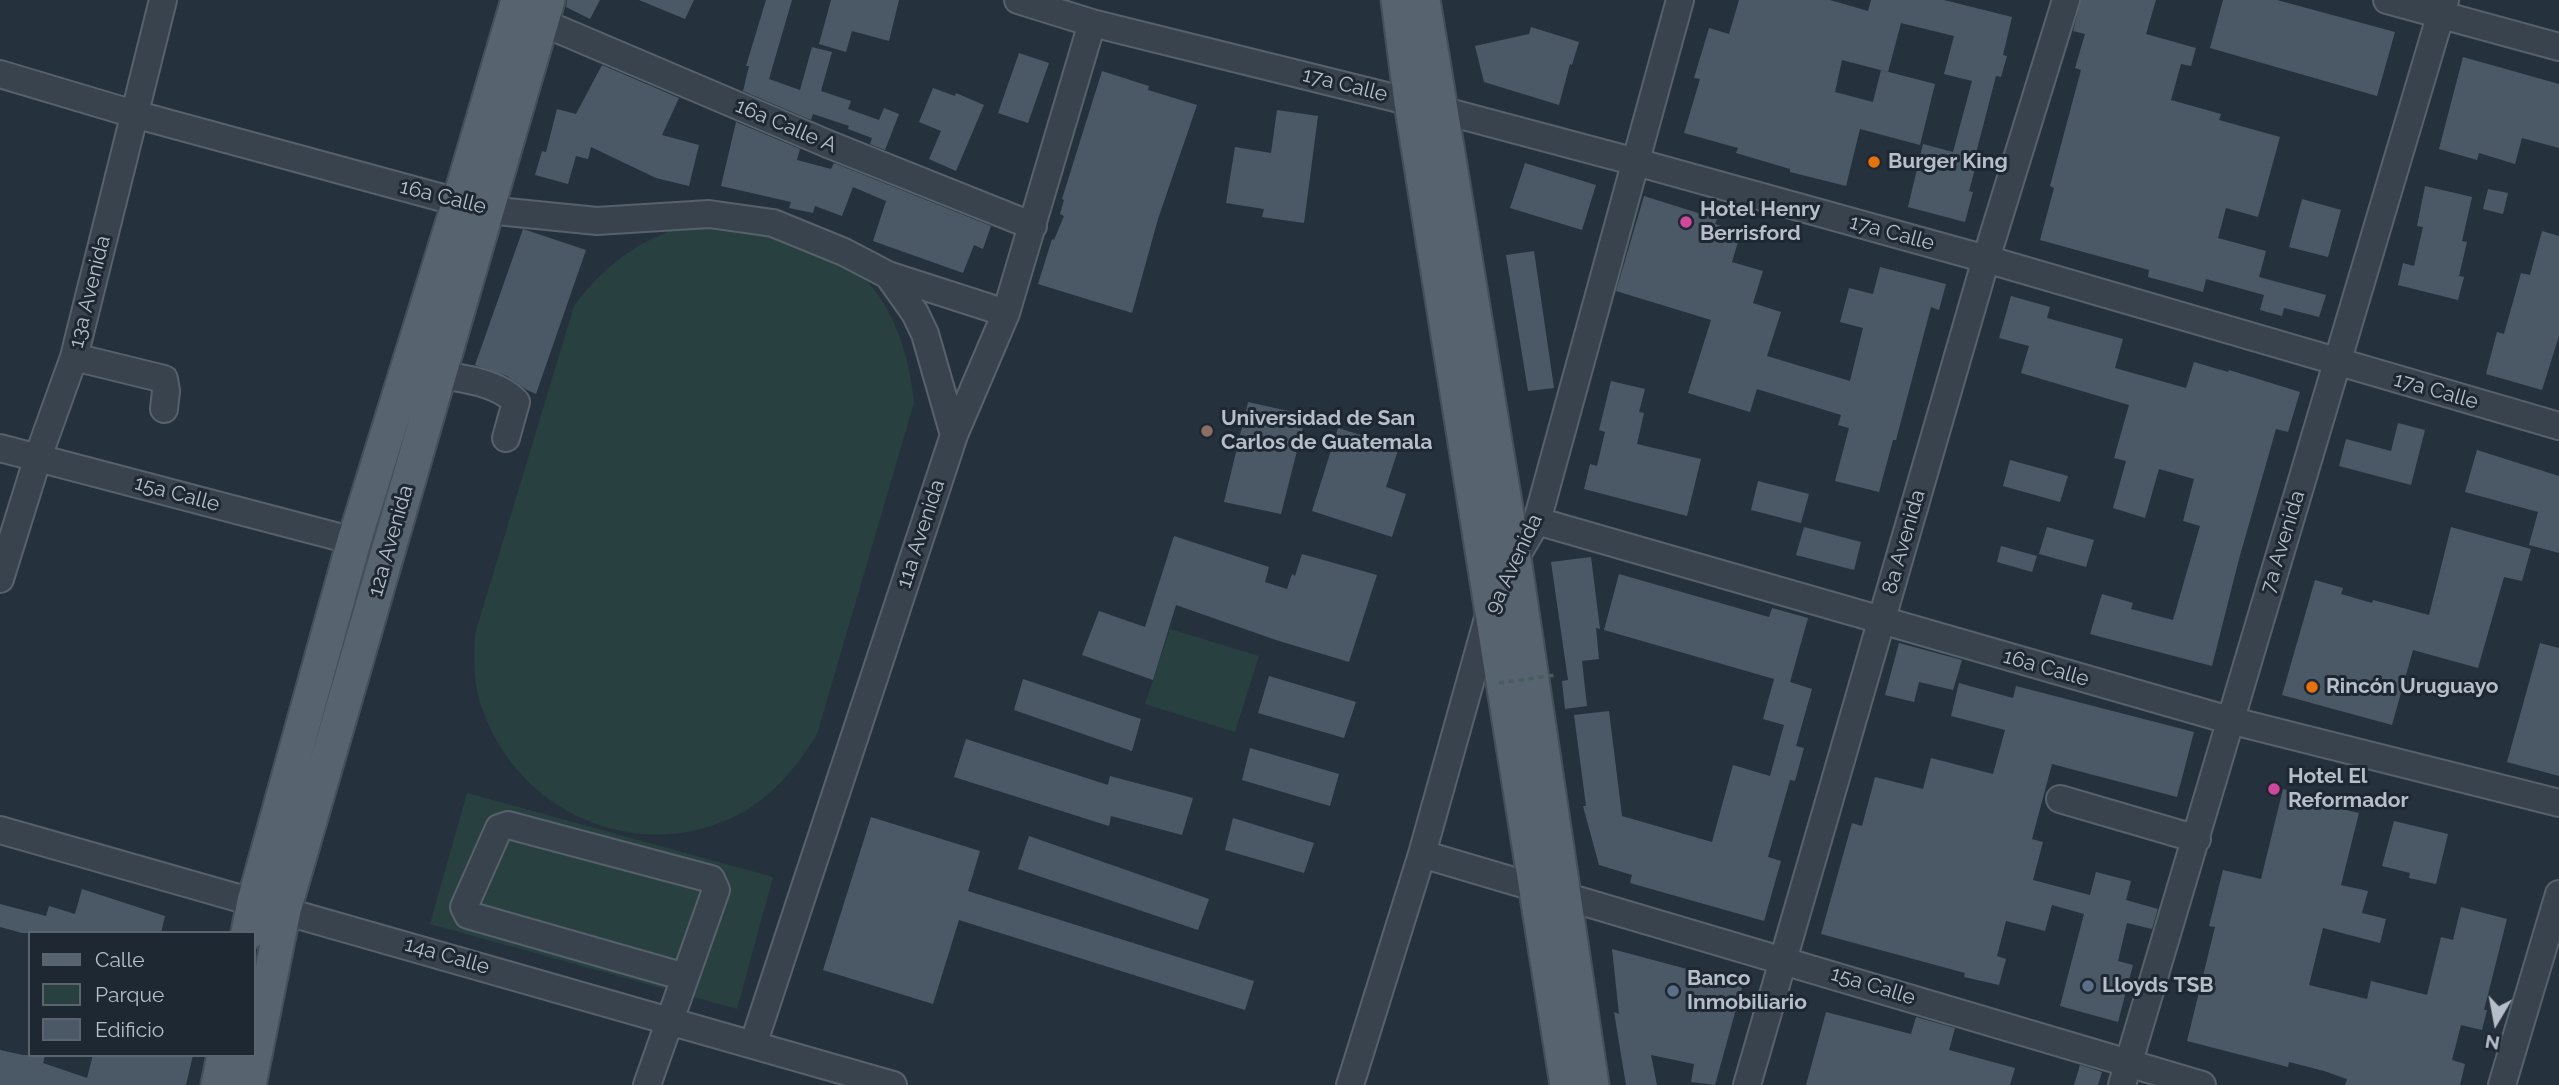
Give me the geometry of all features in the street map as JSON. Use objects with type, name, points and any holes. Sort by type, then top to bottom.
[{"type":"main road","points":[[1398,0],[1426,106],[1514,558],[1550,891],[1548,973],[1567,1085]]},
{"type":"main road","points":[[1423,0],[1426,106],[1492,604],[1592,1085]]},
{"type":"main road","name":"12a Avenida","points":[[256,993],[262,915],[354,541],[473,206],[536,15]]},
{"type":"main road","name":"12a Avenida","points":[[262,915],[439,375],[473,206]]},
{"type":"main road","points":[[218,1085],[224,1057]]},
{"type":"main road","name":"12a Avenida","points":[[249,1085],[251,1057]]},
{"type":"street","name":"13a Avenida","points":[[0,579],[38,457],[74,357],[163,0]]},
{"type":"street","name":"17a Calle","points":[[1018,0],[1092,23],[1426,106],[1636,162],[1986,259],[2559,426]]},
{"type":"street","name":"9a Avenida","points":[[1350,1085],[1422,854],[1492,604],[1514,558],[1537,521],[1680,0]]},
{"type":"street","name":"8a Avenida","points":[[1747,1085],[1986,259],[2066,0]]},
{"type":"street","points":[[2387,0],[2443,8],[2559,47]]},
{"type":"street","name":"7a Avenida","points":[[2125,1075],[2443,8]]},
{"type":"street","points":[[536,15],[596,62]]},
{"type":"street","name":"16a Calle A","points":[[536,15],[828,144],[1033,226]]},
{"type":"street","name":"11a Avenida","points":[[753,1045],[954,435],[1006,313],[1092,23]]},
{"type":"street","name":"16a Calle","points":[[0,74],[134,114],[473,206],[597,221],[709,214],[773,223],[888,275],[1006,313]]},
{"type":"street","name":"16a Calle","points":[[888,275],[915,313],[925,334],[954,435]]},
{"type":"street","points":[[74,357],[164,379],[164,409]]},
{"type":"street","points":[[439,375],[457,377],[507,393],[516,402],[506,438]]},
{"type":"street","name":"15a Calle","points":[[0,448],[354,541]]},
{"type":"street","name":"16a Calle","points":[[1537,521],[2229,720],[2559,803]]},
{"type":"street","points":[[2060,799],[2197,839]]},
{"type":"street","points":[[647,1085],[716,890],[711,879],[508,825],[499,828],[464,906],[468,915],[685,977]]},
{"type":"street","name":"14a Calle","points":[[0,830],[262,915],[669,1021],[893,1085]]},
{"type":"street","name":"15a Calle","points":[[1422,854],[1784,959],[2125,1075],[2203,1085]]},
{"type":"street","points":[[2502,1085],[2559,894]]},
{"type":"path","points":[[1499,682],[1555,675]]},
{"type":"green space","points":[[706,223],[754,223],[845,263],[863,277],[876,292],[896,327],[908,366],[914,403],[817,734],[810,745],[779,784],[750,808],[710,826],[669,834],[629,832],[590,821],[554,802],[522,776],[497,742],[480,702],[475,677],[475,634],[574,306],[613,264],[661,235]]},
{"type":"green space","points":[[1170,629],[1259,656],[1235,732],[1145,704]]},
{"type":"green space","points":[[467,793],[773,877],[737,1009],[430,924]]},
{"type":"building","points":[[567,0],[600,0],[590,19],[566,7]]},
{"type":"building","points":[[639,0],[694,0],[685,19]]},
{"type":"building","points":[[766,0],[792,0],[769,79],[800,90],[812,47],[832,52],[821,91],[851,101],[848,109],[879,120],[884,108],[899,114],[885,150],[870,144],[872,138],[848,129],[849,126],[813,114],[811,120],[743,91],[749,66],[746,66]]},
{"type":"building","points":[[831,0],[899,0],[889,41],[852,31],[846,52],[819,44]]},
{"type":"building","points":[[1739,0],[1830,0],[1868,11],[1871,0],[1944,0],[2012,17],[2003,55],[2007,56],[2001,77],[1996,76],[1975,157],[1978,158],[1969,191],[1973,192],[1965,222],[1908,207],[1923,144],[1953,152],[1972,81],[1944,74],[1954,36],[1901,23],[1888,72],[1935,84],[1920,145],[1860,129],[1846,186],[1790,172],[1790,169],[1736,153],[1738,148],[1684,133],[1700,79],[1694,78],[1709,28],[1729,34]],"holes":[[[1842,60],[1881,70],[1873,102],[1835,92]]]},
{"type":"building","points":[[2081,0],[2156,0],[2146,34],[2196,48],[2191,66],[2181,64],[2171,100],[2221,114],[2219,120],[2280,137],[2258,217],[2226,208],[2218,238],[2266,251],[2259,277],[2326,295],[2319,317],[2284,308],[2282,316],[2260,310],[2264,295],[2206,279],[2203,292],[2148,277],[2149,270],[2040,240],[2054,188],[2050,186],[2081,70],[2075,68],[2085,34],[2073,31]]},
{"type":"building","points":[[2223,0],[2277,0],[2395,32],[2377,96],[2210,48]]},
{"type":"building","points":[[1531,27],[1579,42],[1559,105],[1484,82],[1475,46],[1529,34]]},
{"type":"building","points":[[1019,53],[1049,63],[1028,123],[998,113]]},
{"type":"building","points":[[2463,57],[2559,84],[2559,148],[2522,138],[2515,164],[2479,153],[2477,160],[2439,149]]},
{"type":"building","points":[[602,65],[679,98],[662,135],[699,145],[689,186],[656,178],[591,147],[588,159],[576,156],[568,184],[535,175],[542,151],[546,152],[557,109],[576,114]]},
{"type":"building","points":[[1102,71],[1149,86],[1148,90],[1197,105],[1158,219],[1132,313],[1038,284],[1052,239],[1054,240],[1064,216],[1060,214],[1064,200],[1062,199]]},
{"type":"building","points":[[933,88],[955,96],[956,93],[984,105],[956,171],[929,159],[941,131],[919,122]]},
{"type":"building","points":[[1277,110],[1318,116],[1304,223],[1262,217],[1264,209],[1226,203],[1235,147],[1271,153]]},
{"type":"building","points":[[736,122],[800,149],[797,160],[831,169],[834,163],[991,226],[983,249],[974,245],[963,273],[873,241],[886,201],[853,187],[842,216],[815,206],[813,213],[789,208],[791,202],[721,186]]},
{"type":"building","points":[[1525,163],[1596,185],[1582,230],[1510,208]]},
{"type":"building","points":[[2425,186],[2472,197],[2462,241],[2467,242],[2459,276],[2464,277],[2458,300],[2398,285],[2403,263],[2414,266],[2423,227],[2417,226]]},
{"type":"building","points":[[2488,189],[2508,193],[2503,214],[2483,209]]},
{"type":"building","points":[[1644,196],[1717,219],[1715,224],[1741,232],[1732,262],[1763,271],[1753,303],[1781,312],[1767,356],[1850,381],[1863,328],[1840,322],[1849,288],[1873,294],[1880,267],[1946,284],[1939,310],[1931,307],[1896,440],[1893,440],[1879,492],[1835,481],[1849,428],[1838,425],[1841,415],[1757,389],[1750,412],[1688,393],[1711,320],[1616,291]]},
{"type":"building","points":[[2302,199],[2341,210],[2328,257],[2289,247]]},
{"type":"building","points":[[523,229],[586,250],[536,394],[507,376],[475,365]]},
{"type":"building","points":[[2542,231],[2559,236],[2559,336],[2542,390],[2486,374],[2497,332],[2504,334],[2521,273],[2530,275]]},
{"type":"building","points":[[1534,251],[1554,388],[1528,391],[1506,255]]},
{"type":"building","points":[[2011,296],[2050,307],[2047,318],[2123,339],[2115,368],[2186,388],[2194,362],[2300,392],[2288,432],[2276,429],[2212,666],[2090,634],[2102,594],[2133,603],[2131,609],[2173,620],[2200,526],[2183,521],[2194,479],[2159,469],[2145,518],[2113,508],[2126,461],[2114,458],[2129,405],[2021,373],[2029,346],[1999,338]]},
{"type":"building","points":[[1611,381],[1645,389],[1639,412],[1644,413],[1637,444],[1701,459],[1687,516],[1584,489],[1590,464],[1597,466],[1605,432],[1599,430]]},
{"type":"building","points":[[1248,402],[1306,415],[1281,514],[1224,502]]},
{"type":"building","points":[[2398,423],[2425,430],[2411,485],[2339,466],[2346,439],[2391,451]]},
{"type":"building","points":[[1338,428],[1399,447],[1386,487],[1406,494],[1392,537],[1312,511]]},
{"type":"building","points":[[2477,450],[2559,476],[2559,553],[2529,545],[2538,512],[2465,492]]},
{"type":"building","points":[[2010,460],[2068,476],[2060,502],[2003,486]]},
{"type":"building","points":[[1758,481],[1809,494],[1801,523],[1751,510]]},
{"type":"building","points":[[1804,527],[1861,542],[1854,570],[1796,555]]},
{"type":"building","points":[[2047,527],[2094,540],[2086,567],[2039,554]]},
{"type":"building","points":[[2451,527],[2531,549],[2522,581],[2504,577],[2478,668],[2413,650],[2392,725],[2282,695],[2315,580],[2343,588],[2341,594],[2429,615]]},
{"type":"building","points":[[1174,536],[1269,567],[1265,582],[1287,589],[1292,574],[1295,576],[1302,554],[1377,575],[1349,662],[1176,605],[1153,680],[1082,655],[1099,611],[1145,627]]},
{"type":"building","points":[[2001,546],[2037,556],[2032,572],[1997,562]]},
{"type":"building","points":[[1591,557],[1600,629],[1596,628],[1599,659],[1582,661],[1587,706],[1565,709],[1562,681],[1568,680],[1551,562]]},
{"type":"building","points":[[1619,574],[1769,617],[1772,608],[1808,618],[1790,682],[1812,689],[1796,746],[1804,748],[1795,781],[1790,780],[1768,857],[1781,861],[1764,921],[1630,883],[1632,875],[1599,865],[1583,806],[1586,806],[1574,715],[1609,711],[1622,816],[1712,842],[1733,765],[1770,776],[1784,725],[1763,719],[1774,679],[1604,630]]},
{"type":"building","points":[[1899,643],[1962,660],[1953,690],[1919,682],[1914,702],[1885,695]]},
{"type":"building","points":[[2540,643],[2559,648],[2559,776],[2507,762]]},
{"type":"building","points":[[1269,676],[1356,702],[1344,738],[1258,713]]},
{"type":"building","points":[[1023,679],[1141,719],[1132,751],[1014,710]]},
{"type":"building","points":[[1959,683],[2013,698],[2016,686],[2194,732],[2177,797],[2052,764],[2032,839],[2043,842],[2033,880],[2090,895],[2096,872],[2131,881],[2126,900],[2158,909],[2152,929],[2127,923],[2118,961],[2133,965],[2118,1022],[2060,1006],[2084,914],[2052,905],[2045,931],[2006,921],[1997,956],[2006,959],[1999,985],[1964,977],[1965,973],[1821,934],[1852,823],[1862,826],[1875,777],[1923,789],[1931,758],[1993,774],[2005,730],[1951,716]]},
{"type":"building","points":[[966,739],[1108,785],[1110,776],[1193,798],[1182,835],[1111,816],[1109,826],[954,777]]},
{"type":"building","points":[[1250,748],[1339,774],[1330,806],[1242,780]]},
{"type":"building","points":[[2283,789],[2305,795],[2304,800],[2359,813],[2341,885],[2368,891],[2362,913],[2386,919],[2380,943],[2323,928],[2309,985],[2367,999],[2371,981],[2427,995],[2441,937],[2453,940],[2461,907],[2507,919],[2484,1010],[2487,1010],[2482,1030],[2461,1025],[2452,1060],[2465,1064],[2460,1085],[2345,1085],[2347,1079],[2324,1071],[2289,1062],[2288,1067],[2187,1041],[2215,927],[2209,926],[2223,870],[2261,879]]},
{"type":"building","points":[[871,817],[980,851],[968,891],[1254,981],[1245,1010],[959,920],[933,1004],[823,970]]},
{"type":"building","points":[[1233,818],[1314,843],[1304,873],[1225,850]]},
{"type":"building","points":[[2394,821],[2448,834],[2436,884],[2409,878],[2410,873],[2382,866]]},
{"type":"building","points":[[1029,836],[1209,899],[1198,930],[1018,869]]},
{"type":"building","points":[[82,889],[165,916],[161,931],[22,933],[0,927],[0,904],[46,916],[49,906],[75,914]]},
{"type":"building","points":[[1612,949],[1743,984],[1715,1085],[1691,1082],[1694,1064],[1651,1055],[1657,1085],[1626,1085],[1614,1012],[1619,1014]]},
{"type":"building","points":[[1826,1012],[1911,1034],[1916,1017],[1955,1028],[1949,1050],[2015,1068],[2010,1085],[1806,1085]]},
{"type":"building","points":[[0,1050],[28,1057],[44,1057],[43,1063],[87,1078],[92,1057],[193,1057],[186,1085],[0,1085]]},
{"type":"building","points":[[2080,1065],[2102,1072],[2098,1085],[2074,1085]]},
{"type":"place","name":"Burger King","points":[[1874,162]]},
{"type":"place","name":"Hotel Henry Berrisford","points":[[1686,222]]},
{"type":"place","name":"Universidad de San Carlos de Guatemala","points":[[1207,431]]},
{"type":"place","name":"Rincón Uruguayo","points":[[2312,687]]},
{"type":"place","name":"Hotel El Reformador","points":[[2274,789]]},
{"type":"place","name":"Lloyds TSB","points":[[2088,986]]},
{"type":"place","name":"Banco Inmobiliario","points":[[1673,991]]}]
